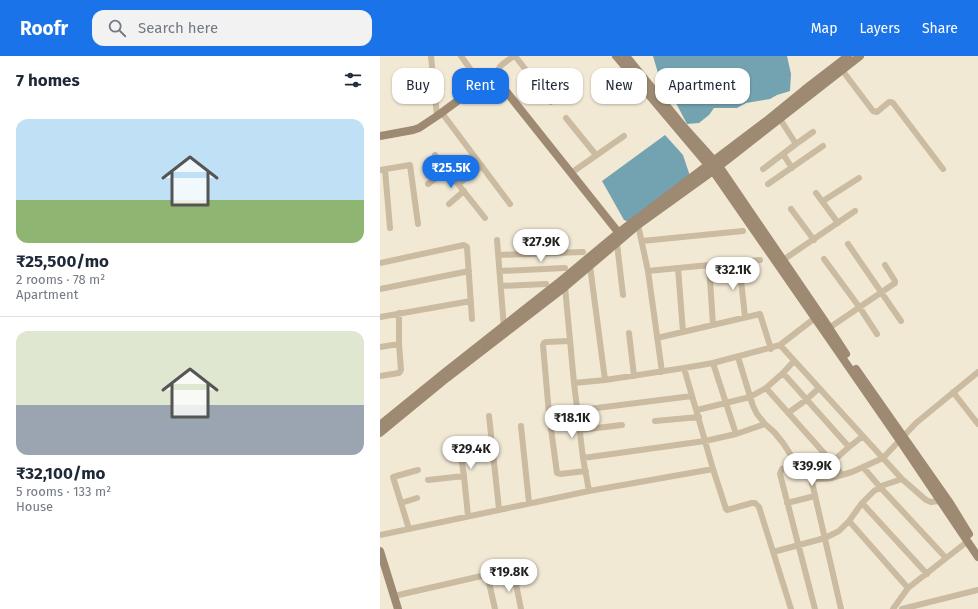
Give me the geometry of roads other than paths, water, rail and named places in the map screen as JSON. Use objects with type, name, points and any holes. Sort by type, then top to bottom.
[{"type":"street","points":[[431,56],[440,114],[482,166],[510,204]]},
{"type":"street","points":[[460,56],[469,68]]},
{"type":"street","points":[[499,68],[514,56],[524,68]]},
{"type":"street","points":[[616,56],[714,166],[815,318],[827,330]]},
{"type":"street","points":[[626,56],[714,166],[783,260],[827,330],[902,439],[950,503],[978,548]]},
{"type":"street","points":[[380,425],[445,372],[565,287],[590,266],[619,238],[714,166],[766,121],[848,56]]},
{"type":"street","points":[[380,432],[447,378],[558,283],[714,166],[780,119],[860,56]]},
{"type":"street","points":[[842,70],[873,111],[877,112],[889,102],[893,103],[943,169]]},
{"type":"street","points":[[509,94],[571,173],[619,238],[623,295]]},
{"type":"street","points":[[380,136],[413,130],[424,125],[454,104]]},
{"type":"street","points":[[566,118],[596,155]]},
{"type":"street","points":[[780,119],[796,144]]},
{"type":"street","points":[[763,169],[813,132]]},
{"type":"street","points":[[571,173],[624,136]]},
{"type":"street","points":[[768,184],[823,146]]},
{"type":"street","points":[[783,154],[792,168]]},
{"type":"street","points":[[435,155],[485,218]]},
{"type":"street","points":[[390,228],[382,170],[410,166],[418,224]]},
{"type":"street","points":[[458,184],[482,166]]},
{"type":"street","points":[[428,184],[446,170]]},
{"type":"street","points":[[822,202],[858,178]]},
{"type":"street","points":[[449,204],[464,191]]},
{"type":"street","points":[[816,193],[838,224]]},
{"type":"street","points":[[791,209],[814,240]]},
{"type":"street","points":[[783,260],[855,211]]},
{"type":"street","points":[[638,225],[648,271],[662,372]]},
{"type":"street","points":[[642,241],[743,231]]},
{"type":"street","points":[[497,240],[504,330]]},
{"type":"street","points":[[848,244],[901,320]]},
{"type":"street","points":[[380,263],[464,245],[467,247],[472,319]]},
{"type":"street","points":[[499,255],[583,252]]},
{"type":"street","points":[[824,259],[877,334]]},
{"type":"street","points":[[648,271],[760,260]]},
{"type":"street","points":[[739,262],[745,317]]},
{"type":"street","points":[[709,265],[713,325]]},
{"type":"street","points":[[827,330],[895,282],[885,265]]},
{"type":"street","points":[[590,266],[605,380]]},
{"type":"street","points":[[500,271],[565,268]]},
{"type":"street","points":[[678,268],[683,332]]},
{"type":"street","points":[[380,289],[469,271]]},
{"type":"street","points":[[501,286],[546,284]]},
{"type":"street","points":[[565,287],[577,409],[589,491]]},
{"type":"street","points":[[380,317],[471,300]]},
{"type":"street","points":[[380,376],[399,373],[401,370],[399,313]]},
{"type":"street","points":[[657,338],[759,314],[761,315],[770,349]]},
{"type":"street","points":[[574,383],[662,372],[713,363],[770,349],[780,346],[815,318]]},
{"type":"street","points":[[629,333],[634,376]]},
{"type":"street","points":[[570,341],[546,342],[543,344],[549,414],[557,473],[560,474],[586,471]]},
{"type":"street","points":[[380,347],[400,344]]},
{"type":"street","points":[[780,346],[902,479],[926,500],[931,502],[940,501]]},
{"type":"street","points":[[738,356],[750,397],[757,414],[784,443],[796,464],[811,478],[821,479],[863,467],[883,458],[916,423],[978,372]]},
{"type":"street","points":[[697,410],[750,397],[766,388],[794,361]]},
{"type":"street","points":[[713,363],[736,434]]},
{"type":"street","points":[[684,368],[726,510],[752,503],[755,503],[759,507],[791,609]]},
{"type":"street","points":[[783,373],[849,447]]},
{"type":"street","points":[[766,388],[842,474]]},
{"type":"street","points":[[788,413],[819,388]]},
{"type":"street","points":[[953,392],[978,424]]},
{"type":"street","points":[[549,414],[577,409],[692,396]]},
{"type":"street","points":[[489,416],[499,509]]},
{"type":"street","points":[[655,421],[699,417]]},
{"type":"street","points":[[583,458],[706,441],[736,434],[765,424]]},
{"type":"street","points":[[580,430],[622,425]]},
{"type":"street","points":[[521,426],[529,503]]},
{"type":"street","points":[[832,462],[863,436]]},
{"type":"street","points":[[902,439],[940,501],[978,557]]},
{"type":"street","points":[[462,463],[468,516]]},
{"type":"street","points":[[796,464],[782,469],[780,474],[815,609]]},
{"type":"street","points":[[863,467],[880,488],[946,558]]},
{"type":"street","points":[[380,535],[589,491],[713,469]]},
{"type":"street","points":[[409,529],[393,477],[418,470]]},
{"type":"street","points":[[428,480],[464,476]]},
{"type":"street","points":[[811,478],[841,609]]},
{"type":"street","points":[[773,552],[824,538],[839,531],[844,528],[862,503],[874,491],[884,485],[902,479]]},
{"type":"street","points":[[787,503],[815,496]]},
{"type":"street","points":[[401,503],[417,498]]},
{"type":"street","points":[[862,503],[927,574]]},
{"type":"street","points":[[849,521],[908,588]]},
{"type":"street","points":[[893,609],[908,588],[968,541]]},
{"type":"street","points":[[380,551],[398,609]]},
{"type":"street","points":[[514,574],[521,609]]},
{"type":"street","points":[[394,596],[486,575],[488,578],[494,609]]},
{"type":"street","points":[[902,609],[978,590]]},
{"type":"water","points":[[653,56],[787,56],[791,74],[790,91],[770,99],[750,102],[750,68],[656,68]]},
{"type":"water","points":[[676,104],[744,104],[737,108],[714,108],[709,115],[699,123],[687,124]]},
{"type":"water","points":[[665,135],[683,155],[690,176],[629,222],[624,220],[602,181]]}]
